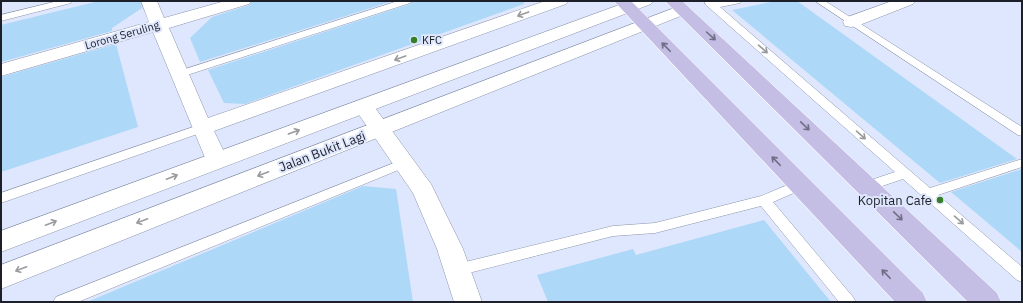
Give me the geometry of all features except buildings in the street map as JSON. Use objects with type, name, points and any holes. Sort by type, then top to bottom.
[{"type":"main road","points":[[625,4],[913,302]]},
{"type":"main road","points":[[677,5],[987,302]]},
{"type":"street","points":[[149,1],[202,128],[217,160]]},
{"type":"street","name":"Lorong Seruling","points":[[1,70],[243,1]]},
{"type":"street","points":[[202,128],[560,1]]},
{"type":"street","points":[[1,242],[363,106],[625,4],[646,1]]},
{"type":"street","points":[[851,22],[907,1]]},
{"type":"street","name":"Jalan Bukit Lagi","points":[[1,277],[643,24],[677,5]]},
{"type":"street","points":[[363,106],[378,129],[424,190],[450,249],[468,302]]},
{"type":"lane","points":[[1,18],[68,1]]},
{"type":"lane","points":[[180,74],[407,1]]},
{"type":"lane","points":[[708,2],[737,1]]},
{"type":"lane","points":[[819,1],[1022,132]]},
{"type":"lane","points":[[708,2],[1022,276]]},
{"type":"lane","points":[[1,198],[202,128]]},
{"type":"lane","points":[[60,302],[404,163]]},
{"type":"lane","points":[[928,193],[1022,163]]},
{"type":"lane","points":[[867,186],[905,174]]},
{"type":"lane","points":[[457,270],[613,231],[654,228],[764,200],[800,185]]},
{"type":"lane","points":[[764,200],[848,302]]},
{"type":"place","name":"KFC","points":[[414,40]]},
{"type":"place","name":"Kopitan Cafe","points":[[940,200]]}]
